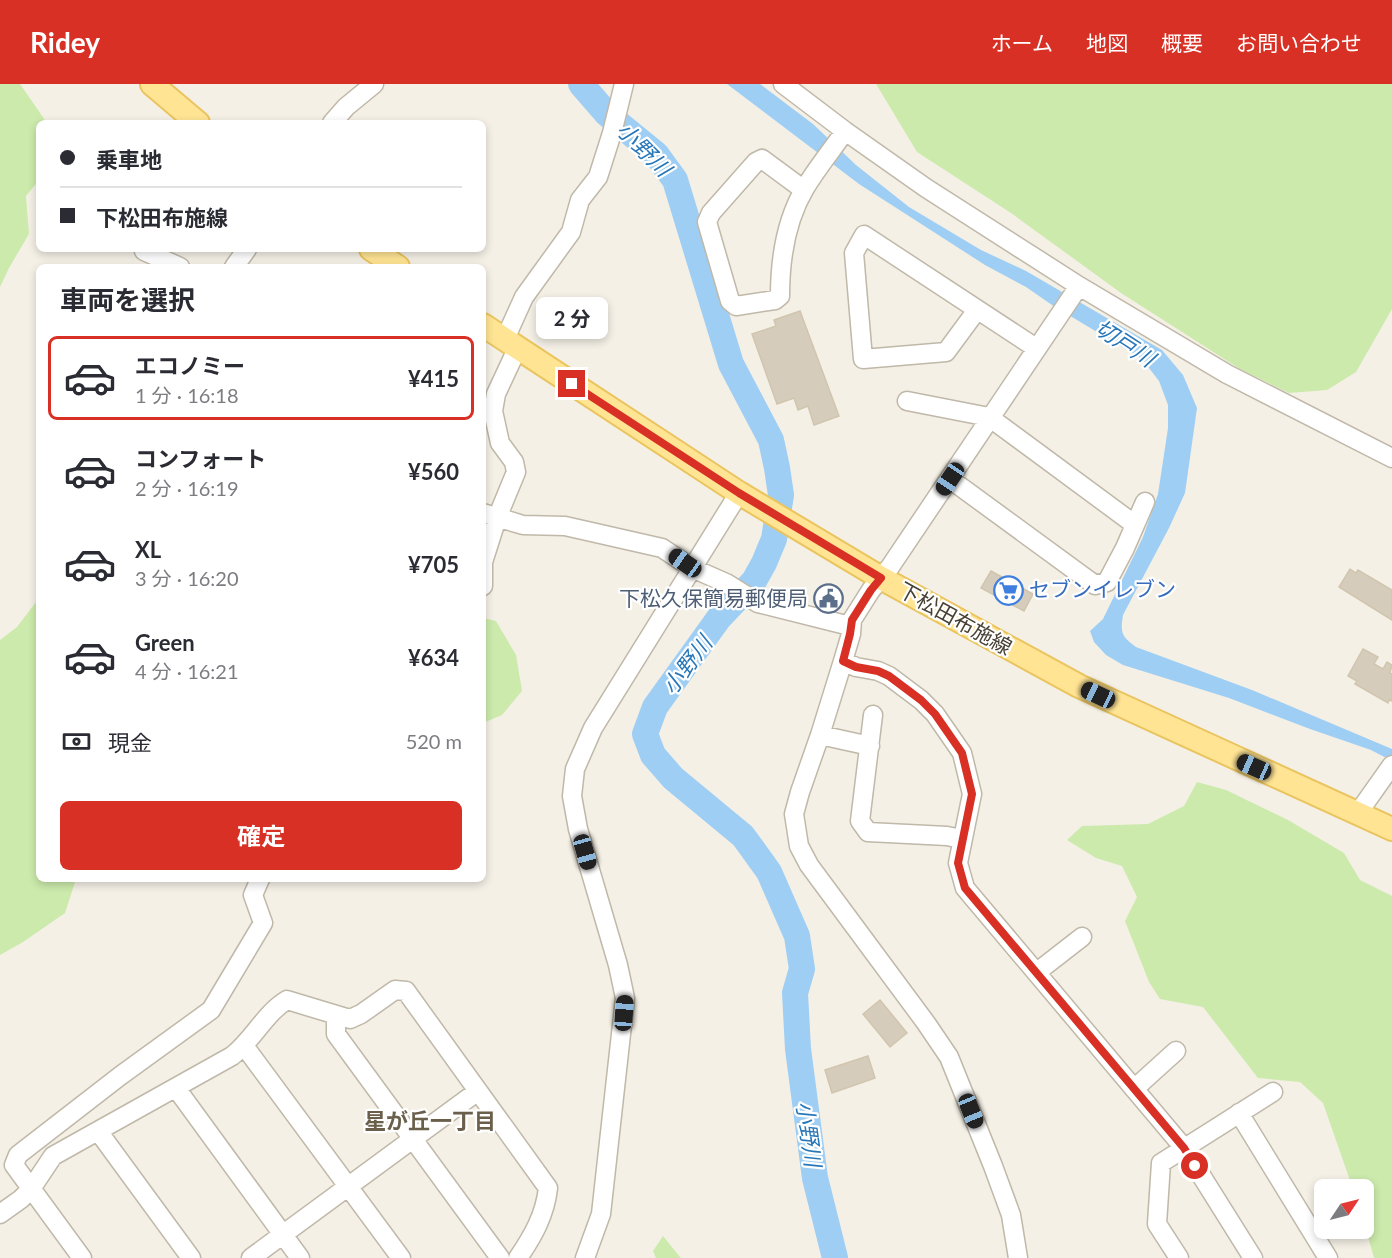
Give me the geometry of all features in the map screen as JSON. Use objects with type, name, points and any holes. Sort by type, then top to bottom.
[{"type":"main road","points":[[152,84],[194,120]]},
{"type":"main road","points":[[376,252],[394,264]]},
{"type":"main road","name":"下松田布施線","points":[[486,327],[739,493],[881,578],[1079,686],[1392,829]]},
{"type":"street","points":[[335,120],[346,107],[374,84]]},
{"type":"street","points":[[486,543],[490,516],[516,472],[514,462],[500,443],[493,411],[496,393],[524,297],[571,232],[580,200],[598,177],[624,84]]},
{"type":"street","points":[[783,84],[841,137],[926,188],[1077,290],[1227,374],[1392,458]]},
{"type":"street","points":[[804,190],[762,159],[756,162],[711,213],[706,222],[730,301],[736,306],[775,300],[780,296],[780,272],[790,221],[804,190],[841,137]]},
{"type":"street","points":[[977,310],[946,352],[863,359],[854,253],[864,235],[1036,348]]},
{"type":"street","points":[[146,252],[173,264]]},
{"type":"street","points":[[1018,1258],[1011,1215],[949,1057],[809,865],[799,846],[795,814],[800,792],[843,661],[852,620],[1077,290]]},
{"type":"street","points":[[907,401],[989,417],[1134,524]]},
{"type":"street","points":[[950,479],[1095,585],[1107,582],[1125,548],[1144,502]]},
{"type":"street","points":[[585,1258],[601,1214],[625,998],[618,965],[579,829],[572,796],[574,769],[593,728],[739,493]]},
{"type":"street","points":[[490,516],[523,525],[565,526],[662,548],[692,568],[758,603],[850,626]]},
{"type":"street","points":[[843,661],[889,676],[921,700],[935,714],[962,753],[972,794],[961,839],[958,863],[965,888],[1184,1148],[1252,1258]]},
{"type":"street","points":[[873,715],[860,821],[868,832],[946,836],[961,839]]},
{"type":"street","points":[[820,735],[870,746]]},
{"type":"street","points":[[1358,813],[1390,767]]},
{"type":"street","points":[[82,1258],[14,1165],[18,1155],[120,1076],[211,1010],[263,923],[253,896],[259,882]]},
{"type":"street","points":[[1037,972],[1082,937]]},
{"type":"street","points":[[0,1214],[31,1189],[53,1156],[232,1056],[245,1047],[279,1005],[287,1000],[350,1018],[361,1014],[395,990],[405,991],[548,1188],[546,1206],[533,1234],[518,1258]]},
{"type":"street","points":[[336,1015],[336,1034],[500,1258]]},
{"type":"street","points":[[245,1047],[401,1258]]},
{"type":"street","points":[[1134,1089],[1176,1051]]},
{"type":"street","points":[[176,1088],[300,1258]]},
{"type":"street","points":[[251,1258],[478,1091]]},
{"type":"street","points":[[1179,1258],[1157,1224],[1161,1163],[1273,1092]]},
{"type":"street","points":[[1239,1113],[1328,1258]]},
{"type":"street","points":[[98,1131],[191,1258]]},
{"type":"green space","points":[[0,84],[20,84],[45,120],[36,120],[36,184],[26,196],[29,234],[0,287]]},
{"type":"green space","points":[[876,84],[1392,84],[1392,309],[1356,372],[1327,390],[1289,393],[1240,369],[1121,293],[1011,213],[917,152]]},
{"type":"green space","points":[[36,602],[36,882],[75,882],[65,913],[0,955],[0,640],[17,627]]},
{"type":"green space","points":[[486,619],[496,621],[516,655],[522,691],[502,715],[486,722]]},
{"type":"green space","points":[[1197,782],[1226,790],[1288,820],[1344,853],[1360,880],[1392,896],[1392,1258],[1374,1258],[1369,1239],[1374,1239],[1374,1179],[1350,1179],[1323,1103],[1300,1082],[1258,1078],[1203,1007],[1160,999],[1149,982],[1125,921],[1137,897],[1122,866],[1096,858],[1067,840],[1082,826],[1148,824],[1184,806]]},
{"type":"green space","points":[[663,1236],[681,1258],[656,1258],[653,1251]]},
{"type":"water","name":"切戸川","points":[[727,84],[760,84],[813,124],[856,165],[909,207],[981,250],[1026,271],[1162,350],[1183,375],[1197,408],[1185,493],[1123,615],[1123,634],[1136,647],[1252,690],[1392,749],[1392,761],[1371,750],[1229,698],[1123,665],[1106,655],[1094,642],[1090,631],[1103,619],[1143,537],[1158,494],[1168,428],[1168,405],[1159,381],[1142,359],[1026,287],[985,265],[859,184]]},
{"type":"building","points":[[800,311],[839,416],[814,425],[808,406],[798,410],[794,398],[777,404],[752,334],[776,326],[774,320]]},
{"type":"building","points":[[1350,569],[1356,573],[1358,570],[1392,590],[1392,620],[1339,587]]},
{"type":"building","points":[[991,571],[1033,594],[1024,611],[981,588]]},
{"type":"building","points":[[1363,649],[1378,657],[1374,664],[1383,669],[1387,662],[1392,665],[1390,673],[1392,674],[1392,701],[1389,700],[1388,703],[1355,684],[1357,681],[1348,676]]},
{"type":"building","points":[[880,1000],[907,1033],[890,1047],[863,1014]]},
{"type":"building","points":[[868,1056],[875,1078],[832,1093],[825,1070]]},
{"type":"waterway","name":"小野川","points":[[581,84],[607,114],[656,154],[675,180],[731,364],[771,440],[781,495],[774,539],[764,563],[754,581],[719,618],[655,707],[645,734],[653,755],[673,778],[743,836],[769,872],[797,936],[802,969],[795,993],[798,1049],[815,1178],[835,1258]]},
{"type":"place","name":"セブンイレブン","points":[[1008,590]]},
{"type":"place","name":"下松久保簡易郵便局","points":[[829,599]]},
{"type":"district","name":"星が丘一丁目","points":[[430,1121]]},
{"type":"route","points":[[572,384],[739,493],[881,578],[852,620],[843,661],[889,676],[921,700],[935,714],[962,753],[972,794],[961,839],[958,863],[965,888],[1184,1148],[1195,1166]]}]
